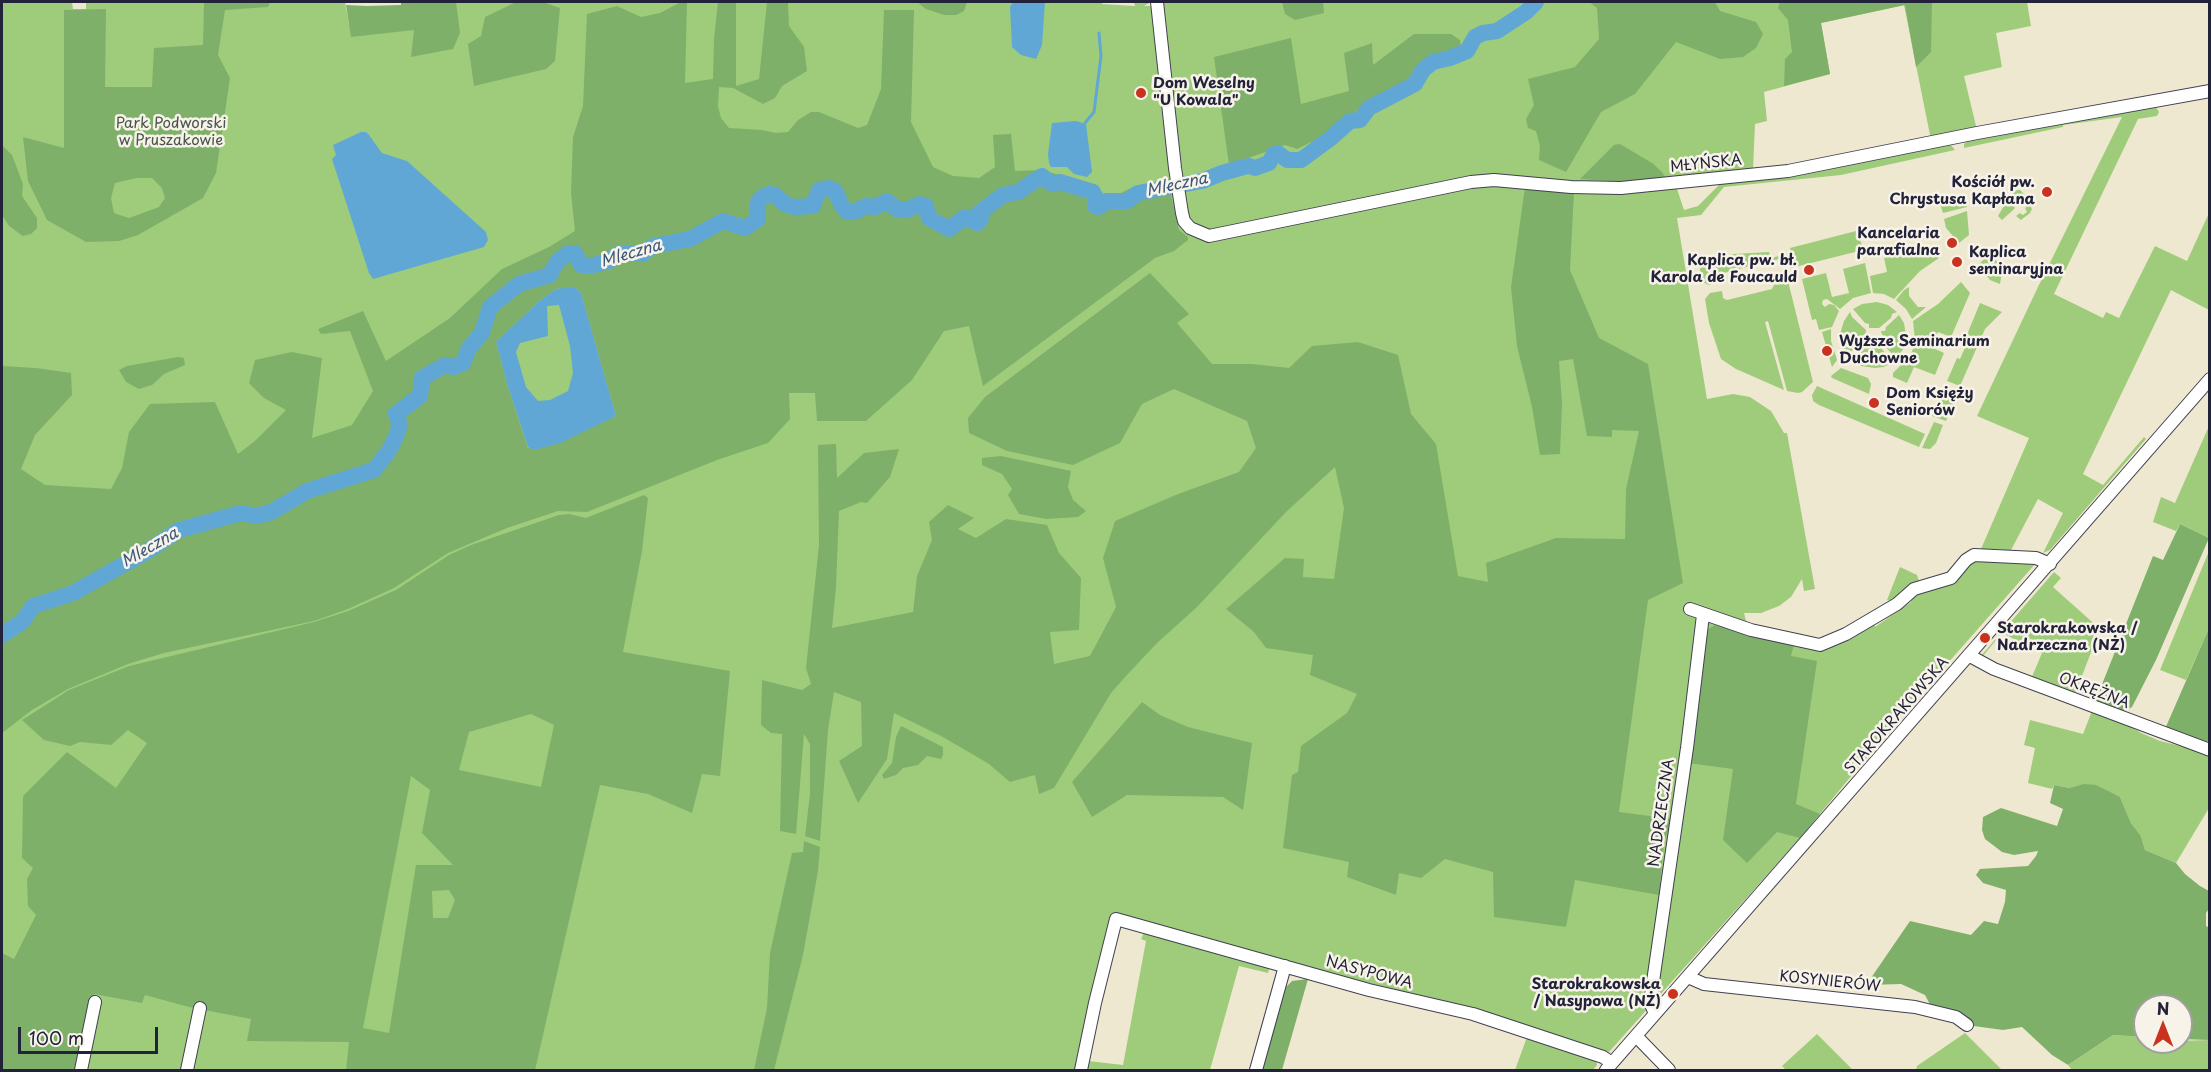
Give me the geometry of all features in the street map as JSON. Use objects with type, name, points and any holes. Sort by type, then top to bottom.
[{"type":"street","name":"MŁYŃSKA","points":[[1157,2],[1177,180],[1184,221],[1190,228],[1209,236],[1471,182],[1494,180],[1571,187],[1622,188],[1788,171],[1977,133],[2210,91]]},
{"type":"street","name":"STAROKRAKOWSKA","points":[[1609,1067],[2210,379]]},
{"type":"street","points":[[1690,609],[1751,630],[1820,645],[1846,634],[1898,604],[1914,589],[1951,578],[1966,560],[1974,555],[2036,558],[2050,564]]},
{"type":"street","name":"NADRZECZNA","points":[[1655,1014],[1650,1002],[1687,748],[1703,615]]},
{"type":"street","name":"OKRĘŻNA","points":[[1970,656],[1994,669],[2210,750]]},
{"type":"street","name":"NASYPOWA","points":[[1081,1071],[1116,919],[1369,990],[1473,1014],[1603,1057],[1609,1067]]},
{"type":"street","points":[[1256,1071],[1285,966]]},
{"type":"street","name":"KOSYNIERÓW","points":[[1688,977],[1704,984],[1915,1007],[1956,1017],[1967,1025]]},
{"type":"street","points":[[81,1071],[95,1002]]},
{"type":"street","points":[[187,1071],[200,1008]]},
{"type":"street","points":[[1636,1036],[1669,1071]]},
{"type":"green space","points":[[2,2],[72,2],[73,9],[86,9],[86,2],[345,2],[349,24],[411,14],[410,2],[1102,2],[1102,4],[1135,6],[1134,2],[1151,2],[1144,6],[1151,6],[1155,5],[1154,2],[2027,2],[2031,26],[1996,33],[2002,67],[1964,76],[1976,126],[1973,129],[1934,137],[1930,135],[1904,5],[1821,23],[1830,74],[1764,92],[1767,121],[1755,124],[1753,170],[1676,186],[1684,210],[1698,206],[1722,182],[1950,144],[1955,150],[1841,175],[1724,187],[1701,215],[1677,218],[1707,399],[1733,394],[1750,397],[1771,411],[1784,433],[1787,433],[1815,589],[1804,591],[1802,579],[1791,597],[1779,606],[1761,613],[1744,613],[1747,625],[1819,642],[1875,621],[1875,627],[1911,602],[1913,594],[1952,584],[1971,560],[2036,563],[1895,723],[1800,838],[1609,1052],[1472,1009],[1313,969],[1117,915],[1080,1070],[2,1070]]},
{"type":"green space","points":[[401,2],[456,2],[460,33],[453,49],[411,57],[414,30],[351,37],[346,5],[401,5]]},
{"type":"green space","points":[[516,2],[543,2],[560,8],[555,61],[546,69],[474,86],[468,44],[481,36],[485,17]]},
{"type":"green space","points":[[681,2],[687,2],[685,83],[713,79],[718,2],[736,2],[736,86],[759,79],[767,2],[788,2],[789,26],[804,47],[807,71],[782,86],[775,98],[763,104],[733,88],[719,87],[718,106],[721,118],[729,128],[776,133],[788,132],[798,120],[811,112],[819,112],[858,128],[867,125],[881,89],[884,10],[914,10],[911,122],[933,167],[953,176],[979,178],[995,167],[993,135],[1011,134],[1015,171],[1041,170],[1060,175],[1089,184],[1105,196],[1119,194],[1133,187],[1168,182],[1179,230],[1188,237],[1188,240],[1174,251],[1155,258],[983,386],[969,326],[944,331],[912,380],[866,421],[817,421],[815,393],[789,393],[790,419],[768,443],[717,460],[587,512],[558,511],[507,528],[448,553],[394,588],[348,609],[314,621],[164,653],[128,664],[68,689],[32,710],[2,733],[2,366],[71,373],[72,395],[35,435],[21,469],[45,485],[111,489],[122,468],[129,432],[150,404],[215,402],[238,454],[255,441],[286,410],[264,398],[249,383],[255,360],[292,352],[322,358],[312,438],[352,425],[373,391],[350,331],[321,334],[318,329],[363,311],[386,361],[450,318],[502,269],[549,247],[575,231],[571,193],[573,137],[583,106],[587,14],[617,6],[641,17],[660,13]],"holes":[[[576,288],[581,293],[616,416],[528,448],[496,342],[538,302],[556,289]]]},
{"type":"green space","points":[[917,2],[967,2],[964,11],[956,15],[944,15],[926,9]]},
{"type":"green space","points":[[1282,2],[1323,2],[1324,13],[1295,20],[1285,14]]},
{"type":"green space","points":[[1589,2],[1715,2],[1720,11],[1756,22],[1763,34],[1756,48],[1743,57],[1720,59],[1676,42],[1635,94],[1601,112],[1566,172],[1539,160],[1540,146],[1536,131],[1528,128],[1526,119],[1534,105],[1528,79],[1575,67],[1599,39],[1597,8]]},
{"type":"green space","points":[[1780,2],[1932,2],[1931,52],[1916,67],[1905,5],[1821,23],[1830,74],[1784,86],[1785,59],[1792,52],[1788,20],[1778,8]]},
{"type":"green space","name":"Park Podworski w Pruszakowie","points":[[204,3],[270,3],[268,7],[225,10],[218,55],[230,78],[216,173],[203,198],[138,235],[119,241],[86,242],[47,220],[28,181],[23,137],[64,148],[64,10],[106,9],[105,87],[152,87],[154,48],[203,45]],"holes":[[[137,178],[152,178],[162,188],[165,198],[159,207],[129,218],[114,213],[111,198],[115,183]]]},
{"type":"green space","points":[[1414,34],[1451,34],[1460,40],[1461,46],[1424,59],[1410,78],[1369,102],[1320,138],[1297,149],[1285,145],[1229,165],[1214,57],[1291,38],[1301,104],[1349,91],[1344,53],[1372,43],[1373,65]]},
{"type":"green space","points":[[2156,107],[2159,112],[2157,116],[2138,119],[2054,294],[2103,318],[2106,312],[2119,318],[2155,246],[2187,261],[2209,213],[2209,310],[2171,290],[2083,474],[2103,485],[2144,437],[2146,439],[2050,550],[2043,553],[2063,513],[2038,499],[2011,550],[1981,549],[2029,438],[1977,416],[2122,117],[2063,125],[2063,127],[1964,148],[1964,144],[1968,140]]},
{"type":"green space","points":[[1620,144],[1652,163],[1666,179],[1630,182],[1580,179],[1614,145]]},
{"type":"green space","points":[[2,145],[12,155],[23,184],[22,196],[37,218],[37,228],[31,234],[23,236],[9,226],[2,215]]},
{"type":"green space","points":[[1525,187],[1574,192],[1570,270],[1599,338],[1648,364],[1683,583],[1648,600],[1619,812],[1673,819],[1664,841],[1659,895],[1575,880],[1566,927],[1494,917],[1493,872],[1445,859],[1421,878],[1399,873],[1396,895],[1347,877],[1349,862],[1283,848],[1292,775],[1298,772],[1301,746],[1347,713],[1357,694],[1310,675],[1313,655],[1266,648],[1254,632],[1226,609],[1285,558],[1304,559],[1303,577],[1334,579],[1344,508],[1335,467],[1286,512],[1197,607],[1157,643],[1111,693],[1054,788],[1039,794],[1035,775],[1010,782],[989,764],[943,737],[894,713],[887,759],[858,803],[839,761],[862,746],[861,702],[834,692],[828,730],[820,841],[805,836],[810,794],[810,744],[804,734],[796,834],[780,831],[782,734],[771,733],[761,725],[762,680],[802,690],[811,684],[806,668],[819,545],[818,445],[836,444],[837,478],[864,453],[899,449],[890,477],[867,503],[861,502],[839,511],[832,628],[913,612],[917,576],[932,540],[929,522],[948,505],[974,518],[958,529],[976,538],[1006,519],[1047,525],[1059,553],[1081,578],[1079,630],[1050,632],[1054,664],[1090,656],[1116,607],[1103,558],[1115,521],[1178,494],[1239,472],[1256,448],[1247,421],[1174,389],[1142,404],[1120,443],[1073,465],[1007,451],[969,433],[968,418],[985,397],[1150,273],[1189,314],[1177,323],[1212,364],[1252,364],[1289,368],[1312,346],[1358,342],[1398,355],[1411,414],[1436,444],[1458,576],[1488,582],[1486,563],[1556,538],[1625,539],[1626,489],[1639,431],[1612,430],[1612,437],[1587,436],[1573,359],[1559,361],[1562,404],[1560,454],[1540,455],[1532,407],[1517,346],[1511,287]]},
{"type":"green space","points":[[2017,190],[2026,196],[2032,209],[2030,213],[2021,220],[2016,216],[2027,212],[2025,208],[2028,205],[2025,200],[2021,203],[2018,201],[2013,205],[2015,208],[2002,220],[1998,216],[2009,197]]},
{"type":"green space","points":[[1965,196],[1967,207],[1943,213],[1939,201]]},
{"type":"green space","points":[[1967,211],[1969,235],[1959,243],[1946,228],[1944,219]]},
{"type":"green space","points":[[1858,231],[1863,250],[1791,268],[1788,257],[1771,261],[1771,264],[1765,262],[1720,274],[1718,277],[1720,282],[1709,285],[1702,282],[1700,270],[1704,261],[1734,254],[1769,252],[1771,258],[1791,253],[1790,248]]},
{"type":"green space","points":[[1930,247],[1939,258],[1920,271],[1894,299],[1884,294],[1873,293],[1870,276],[1887,272],[1884,258]]},
{"type":"green space","points":[[1987,256],[1992,257],[2003,266],[2000,284],[1990,280],[1978,265]]},
{"type":"green space","points":[[1865,263],[1871,293],[1853,298],[1840,309],[1827,299],[1823,300],[1822,304],[1825,307],[1829,304],[1834,305],[1839,311],[1832,327],[1819,330],[1816,319],[1812,320],[1802,279],[1826,273],[1832,297],[1849,293],[1843,269]]},
{"type":"green space","points":[[1788,281],[1813,382],[1798,393],[1787,391],[1768,321],[1765,322],[1784,390],[1736,369],[1721,359],[1709,323],[1705,299],[1710,293],[1722,291],[1723,298],[1727,300],[1772,289],[1774,285]]},
{"type":"green space","points":[[1961,282],[1970,293],[1951,337],[1938,332],[1931,347],[1944,353],[1935,375],[1914,367],[1907,383],[1893,377],[1893,373],[1910,356],[1915,344],[1931,349],[1915,341],[1913,321],[1938,304]]},
{"type":"green space","points":[[1909,287],[1909,296],[1918,307],[1926,307],[1912,319],[1906,309],[1896,300]]},
{"type":"green space","points":[[1877,302],[1888,305],[1897,312],[1892,314],[1891,318],[1879,328],[1869,328],[1869,324],[1865,323],[1853,309],[1862,304]]},
{"type":"green space","points":[[1980,303],[2002,312],[1985,329],[1960,386],[1947,381],[1957,358],[1960,359],[1967,343],[1964,342]]},
{"type":"green space","points":[[1850,312],[1852,317],[1866,330],[1865,340],[1861,340],[1860,344],[1847,355],[1840,334]]},
{"type":"green space","points":[[1899,315],[1904,323],[1906,336],[1904,348],[1896,359],[1894,353],[1891,353],[1881,342],[1883,337],[1881,331],[1885,331],[1886,327]]},
{"type":"green space","points":[[1831,329],[1831,341],[1837,360],[1832,367],[1822,332]]},
{"type":"green space","points":[[1868,343],[1878,344],[1878,347],[1893,362],[1884,367],[1875,368],[1861,366],[1852,361],[1850,358]]},
{"type":"green space","points":[[178,357],[184,358],[185,365],[164,374],[152,385],[139,389],[126,382],[119,370],[127,366]]},
{"type":"green space","points":[[1841,368],[1868,378],[1871,384],[1869,394],[1832,378],[1831,376]]},
{"type":"green space","points":[[1817,386],[1925,434],[1919,447],[1819,405],[1813,401],[1812,395]]},
{"type":"green space","points":[[1945,392],[1956,397],[1946,421],[1932,416],[1940,397],[1943,398]]},
{"type":"green space","points":[[1934,422],[1943,425],[1936,443],[1930,449],[1922,448]]},
{"type":"green space","points":[[2209,426],[2209,538],[2180,524],[2176,531],[2153,522],[2161,497],[2175,503]]},
{"type":"green space","points":[[1001,456],[1071,471],[1068,487],[1073,500],[1086,511],[1078,517],[1046,519],[1019,514],[1008,495],[1012,489],[1002,474],[982,465],[982,458]]},
{"type":"green space","points":[[644,495],[648,498],[642,551],[623,652],[730,671],[720,776],[702,774],[692,813],[648,794],[600,785],[535,1070],[346,1070],[349,1042],[247,1041],[251,1019],[189,1007],[145,995],[142,1003],[94,994],[79,1070],[2,1070],[2,953],[14,959],[36,915],[28,906],[27,879],[33,868],[22,858],[23,796],[67,752],[116,788],[147,743],[128,730],[111,745],[80,742],[70,746],[44,740],[22,720],[69,690],[129,666],[314,622],[348,611],[396,590],[449,555],[471,545],[559,515],[569,514],[586,518]],"holes":[[[531,714],[554,725],[541,787],[459,770],[469,732]],[[411,776],[430,790],[422,833],[453,865],[416,865],[389,1033],[363,1028]],[[449,890],[455,900],[448,918],[433,918],[432,891]]]},
{"type":"green space","points":[[2180,524],[2209,538],[2156,660],[2132,707],[2124,712],[2095,702],[2153,556],[2163,560]]},
{"type":"green space","points":[[2209,551],[2209,628],[2186,680],[2160,670]]},
{"type":"green space","points":[[1900,567],[1917,575],[1919,581],[1892,601],[1887,600]]},
{"type":"green space","points":[[2054,572],[2061,578],[2053,587],[2100,629],[2075,694],[2031,679],[2042,653],[2002,633],[1983,656],[1993,665],[1980,657]]},
{"type":"green space","points":[[1715,625],[1794,644],[1791,656],[1817,661],[1796,804],[1820,814],[1800,838],[1777,832],[1747,863],[1723,840],[1733,769],[1688,763],[1705,631]]},
{"type":"green space","points":[[2209,628],[2210,736],[2207,743],[2165,729]]},
{"type":"green space","points":[[1142,702],[1160,715],[1188,727],[1252,743],[1243,810],[1223,797],[1127,795],[1092,817],[1072,782]]},
{"type":"green space","points":[[2092,711],[2120,720],[2160,741],[2209,753],[2209,808],[2176,863],[2145,850],[2141,836],[2131,823],[2120,797],[2054,785],[2052,789],[2028,783],[2035,748],[2024,745],[2030,720],[2083,734]]},
{"type":"green space","points":[[901,726],[943,747],[943,755],[941,759],[927,756],[918,765],[903,768],[896,775],[884,779],[882,775],[892,763],[896,737]]},
{"type":"green space","points":[[2084,784],[2096,785],[2120,797],[2131,823],[2141,836],[2145,850],[2176,863],[2185,874],[2209,891],[2206,926],[2210,928],[2209,1040],[2193,1039],[2193,994],[2133,994],[2133,1036],[2113,1035],[2068,1065],[2052,1055],[2022,1027],[2003,1030],[1959,1024],[1934,1012],[1925,995],[1901,984],[1869,985],[1873,975],[1910,921],[1971,935],[1984,921],[1998,924],[2006,890],[1983,883],[1976,875],[1980,869],[2028,866],[2038,851],[2014,855],[2002,852],[1985,839],[1982,830],[1983,817],[2001,808],[2057,826],[2063,809],[2050,803],[2054,785],[2070,788]]},
{"type":"green space","points":[[804,841],[820,847],[803,955],[774,1070],[754,1070],[767,1008],[770,953],[792,853],[803,852]]},
{"type":"green space","points":[[1145,930],[1270,966],[1268,973],[1239,966],[1210,1070],[1086,1070],[1088,1061],[1123,1065],[1146,941],[1141,939]]},
{"type":"green space","points":[[1308,979],[1282,1070],[1261,1070],[1285,988],[1292,981]]},
{"type":"green space","points":[[1965,1033],[2002,1070],[1916,1070],[1917,1066]]},
{"type":"green space","points":[[1817,1034],[1853,1070],[1786,1070],[1782,1066]]},
{"type":"green space","points":[[2113,1035],[2133,1036],[2133,1054],[2193,1054],[2193,1040],[2209,1040],[2209,1070],[2072,1070],[2068,1065]]},
{"type":"green space","points":[[1527,1037],[1596,1058],[1597,1065],[1593,1070],[1515,1070]]},
{"type":"water","points":[[1013,2],[1045,2],[1042,45],[1036,59],[1021,55],[1012,47],[1010,7]]},
{"type":"water","points":[[1076,121],[1086,124],[1092,172],[1087,177],[1074,174],[1067,167],[1051,167],[1049,163],[1052,123]]},
{"type":"water","points":[[361,132],[369,135],[382,153],[407,161],[486,232],[488,240],[484,247],[373,279],[369,273],[332,159],[336,155],[333,145]]},
{"type":"water","points":[[576,288],[581,293],[616,416],[560,443],[534,450],[528,447],[496,342],[538,302],[556,289]],"holes":[[[559,305],[570,346],[573,373],[568,391],[550,400],[538,401],[526,387],[516,352],[520,343],[548,336],[547,306]]]},
{"type":"waterway","name":"Mleczna","points":[[2,635],[23,621],[33,606],[73,593],[146,552],[179,530],[241,513],[257,516],[271,512],[307,491],[374,470],[395,439],[400,425],[396,414],[420,396],[422,378],[445,365],[453,367],[463,363],[469,348],[482,333],[490,307],[519,284],[550,275],[557,262],[567,254],[575,253],[581,265],[594,265],[609,261],[618,254],[642,254],[653,246],[690,239],[723,221],[745,228],[758,219],[758,202],[769,194],[775,195],[785,204],[794,207],[813,206],[819,190],[829,188],[835,191],[847,212],[866,206],[875,207],[887,201],[898,210],[909,209],[920,204],[926,206],[929,218],[949,229],[965,217],[977,223],[981,219],[979,213],[1003,195],[1018,192],[1042,176],[1052,184],[1060,182],[1093,192],[1097,200],[1095,206],[1099,207],[1106,201],[1127,201],[1138,193],[1202,181],[1244,167],[1255,168],[1269,163],[1274,154],[1278,153],[1287,160],[1301,160],[1350,121],[1360,120],[1369,108],[1415,84],[1423,70],[1433,62],[1467,51],[1475,37],[1497,31],[1526,12],[1536,2]]},
{"type":"waterway","points":[[1085,123],[1094,112],[1101,56],[1099,33]]},
{"type":"place","name":"Dom Weselny \"U Kowala\"","points":[[1141,93]]},
{"type":"place","name":"Kościół pw. Chrystusa Kapłana","points":[[2047,192]]},
{"type":"place","name":"Kancelaria parafialna","points":[[1952,243]]},
{"type":"place","name":"Kaplica seminaryjna","points":[[1957,262]]},
{"type":"place","name":"Kaplica pw. bł. Karola de Foucauld","points":[[1809,270]]},
{"type":"place","name":"Wyższe Seminarium Duchowne","points":[[1827,351]]},
{"type":"place","name":"Dom Księży Seniorów","points":[[1874,403]]},
{"type":"place","name":"Starokrakowska / Nadrzeczna (NŻ)","points":[[1985,638]]},
{"type":"place","name":"Starokrakowska / Nasypowa (NŻ)","points":[[1673,994]]}]
